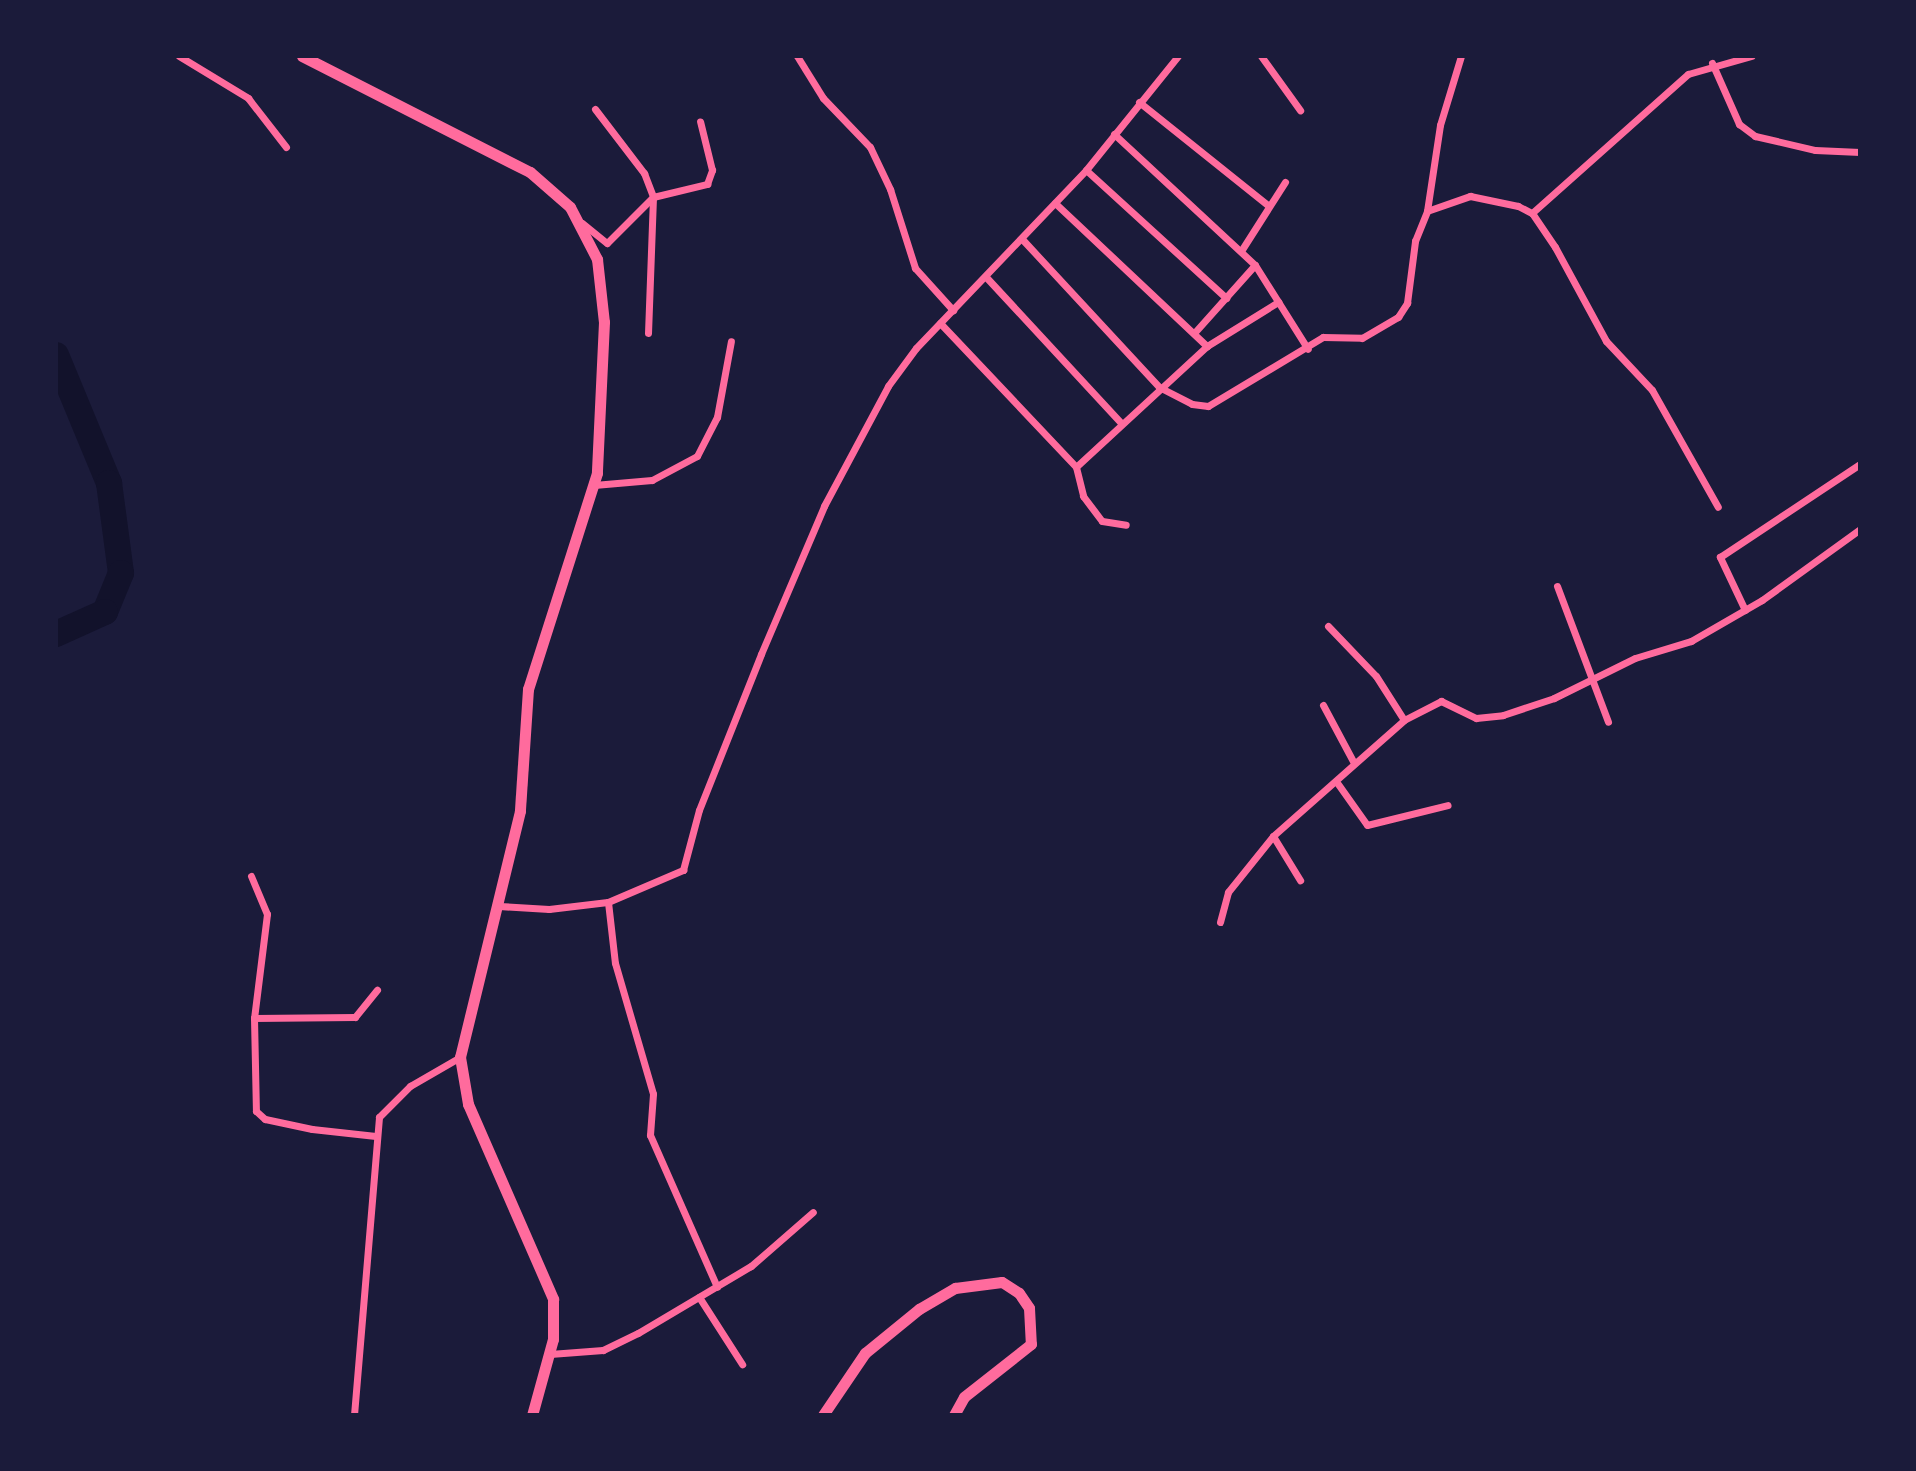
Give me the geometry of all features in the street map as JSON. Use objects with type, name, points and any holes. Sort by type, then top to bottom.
[{"type":"main road","points":[[302,56],[530,172],[559,195],[582,223],[597,259],[603,300],[594,485],[528,689],[522,802],[460,1057],[468,1104],[550,1284],[555,1311],[550,1354],[532,1415]]},
{"type":"main road","points":[[823,1415],[865,1353],[919,1309],[973,1283],[1002,1282],[1019,1293],[1029,1308],[1031,1344],[964,1397],[954,1415]]},
{"type":"street","points":[[179,56],[248,98],[286,147]]},
{"type":"street","points":[[797,56],[823,98],[870,147],[890,189],[915,268],[953,310]]},
{"type":"street","points":[[499,906],[549,909],[608,902],[675,876],[686,866],[699,810],[824,506],[888,386],[940,323],[1086,170],[1178,56]]},
{"type":"street","points":[[1261,56],[1300,110]]},
{"type":"street","points":[[1022,239],[1159,387],[1192,404],[1208,406],[1330,335],[1362,338],[1398,317],[1407,303],[1415,241],[1427,211],[1440,125],[1461,56]]},
{"type":"street","points":[[1532,213],[1666,89],[1712,63],[1751,56]]},
{"type":"street","points":[[1712,63],[1739,124],[1755,136],[1815,150],[1860,152]]},
{"type":"street","points":[[1139,102],[1269,206]]},
{"type":"street","points":[[595,109],[644,173],[653,197],[648,333]]},
{"type":"street","points":[[582,223],[607,243],[653,197],[701,187],[711,178],[700,121]]},
{"type":"street","points":[[1114,134],[1255,265],[1308,349]]},
{"type":"street","points":[[1086,170],[1226,298]]},
{"type":"street","points":[[1241,251],[1285,182]]},
{"type":"street","points":[[1427,211],[1470,196],[1501,201],[1532,213],[1563,261],[1588,315],[1652,390],[1718,507]]},
{"type":"street","points":[[1055,203],[1207,346]]},
{"type":"street","points":[[1195,332],[1255,265]]},
{"type":"street","points":[[986,277],[1121,423]]},
{"type":"street","points":[[1076,467],[1159,387],[1207,346],[1278,302]]},
{"type":"street","points":[[940,323],[1076,467],[1088,505],[1110,526],[1126,525]]},
{"type":"street","points":[[594,485],[652,480],[697,456],[717,417],[731,341]]},
{"type":"street","points":[[1745,610],[1720,557],[1860,464]]},
{"type":"street","points":[[1220,922],[1228,892],[1273,836],[1338,784],[1354,763],[1404,720],[1441,701],[1476,718],[1503,715],[1594,680],[1635,658],[1691,641],[1745,610],[1860,529]]},
{"type":"street","points":[[1557,586],[1608,722]]},
{"type":"street","points":[[1328,626],[1376,676],[1404,720]]},
{"type":"street","points":[[1323,705],[1354,763]]},
{"type":"street","points":[[1338,784],[1367,825],[1448,805]]},
{"type":"street","points":[[1273,836],[1300,880]]},
{"type":"street","points":[[251,876],[267,914],[254,1018],[258,1114],[327,1133],[376,1136]]},
{"type":"street","points":[[608,902],[615,963],[653,1094],[650,1135],[717,1287]]},
{"type":"street","points":[[254,1018],[355,1017],[377,990]]},
{"type":"street","points":[[354,1415],[376,1136],[387,1105],[460,1057]]},
{"type":"street","points":[[550,1354],[603,1350],[751,1266],[813,1212]]},
{"type":"street","points":[[699,1297],[742,1364]]},
{"type":"waterway","points":[[56,355],[109,483],[121,573],[105,612],[56,634]]}]
